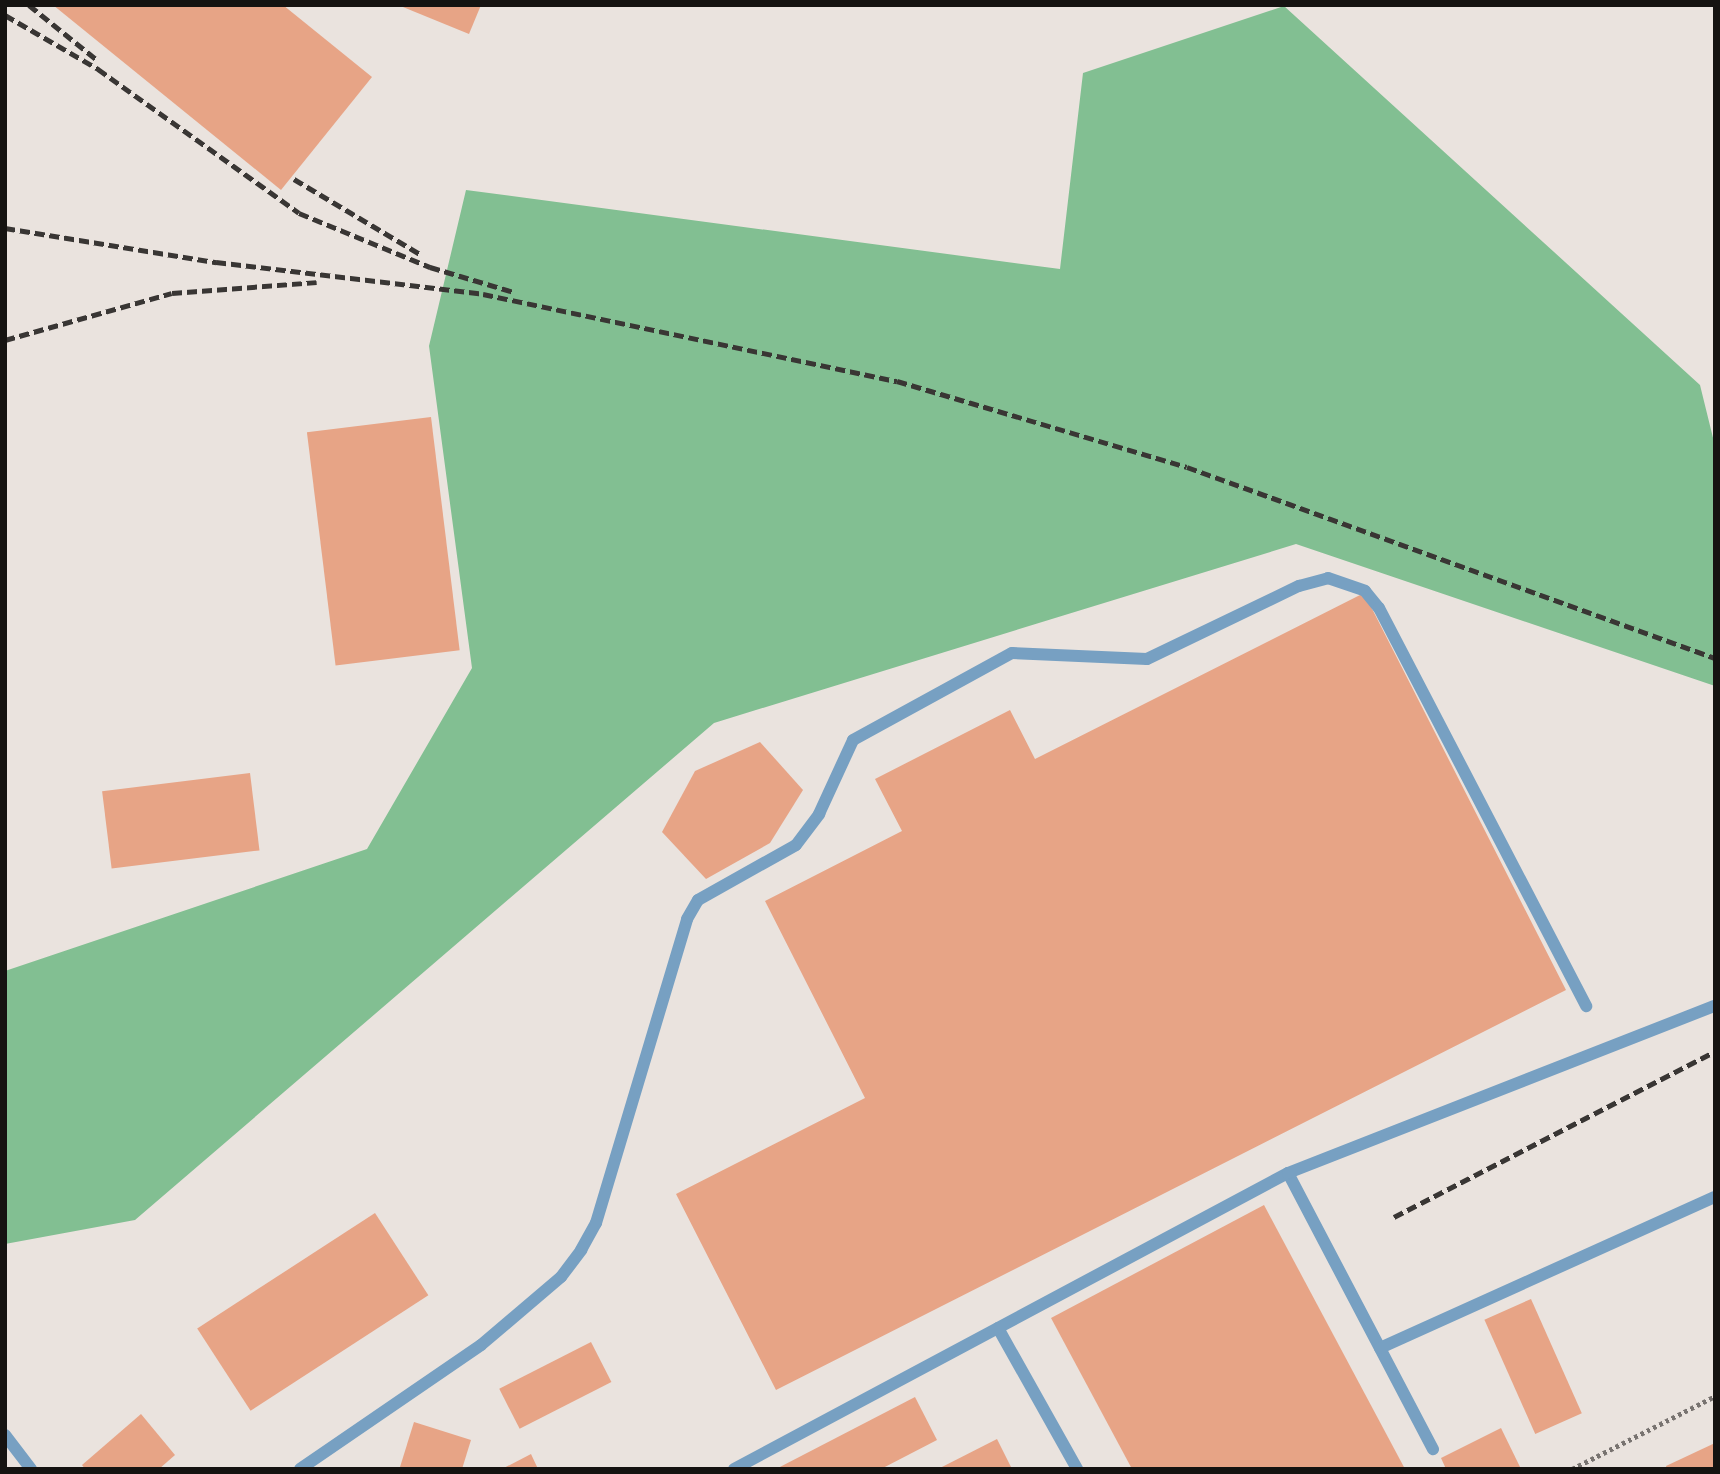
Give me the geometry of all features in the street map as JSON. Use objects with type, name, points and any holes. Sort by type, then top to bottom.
[{"type":"lane","points":[[300,1469],[481,1345],[561,1278],[581,1250],[596,1223],[687,919],[698,900],[796,845],[819,814],[853,740],[1012,653],[1147,659],[1299,586],[1328,578],[1365,591],[1379,608],[1586,1006]]},
{"type":"lane","points":[[734,1469],[1288,1174],[1715,1006]]},
{"type":"lane","points":[[1288,1174],[1433,1449]]},
{"type":"lane","points":[[1380,1348],[1715,1197]]},
{"type":"lane","points":[[998,1328],[1077,1469]]},
{"type":"lane","points":[[5,1435],[31,1469]]},
{"type":"path","points":[[1572,1469],[1715,1396]]},
{"type":"green space","points":[[1284,6],[1700,385],[1715,446],[1715,686],[1296,544],[714,723],[135,1220],[5,1244],[5,971],[367,849],[472,668],[429,346],[466,190],[1060,269],[1083,73]]},
{"type":"building","points":[[53,5],[283,5],[372,77],[281,190]]},
{"type":"building","points":[[398,5],[481,5],[469,34]]},
{"type":"building","points":[[431,417],[460,650],[336,665],[307,432]]},
{"type":"building","points":[[1364,593],[1566,990],[776,1390],[676,1194],[865,1098],[765,901],[902,831],[875,779],[1010,710],[1035,759]]},
{"type":"building","points":[[760,742],[803,790],[770,843],[706,879],[662,832],[695,771]]},
{"type":"building","points":[[250,773],[260,850],[112,869],[102,791]]},
{"type":"building","points":[[1264,1205],[1405,1469],[1132,1469],[1051,1318]]},
{"type":"building","points":[[375,1213],[428,1295],[251,1411],[197,1328]]},
{"type":"building","points":[[1531,1299],[1582,1413],[1535,1434],[1484,1320]]},
{"type":"building","points":[[591,1342],[611,1382],[520,1429],[499,1389]]},
{"type":"building","points":[[915,1397],[937,1440],[881,1469],[776,1469]]},
{"type":"building","points":[[141,1414],[175,1455],[159,1469],[85,1469],[82,1465]]},
{"type":"building","points":[[414,1422],[471,1440],[462,1469],[400,1467]]},
{"type":"building","points":[[1501,1428],[1521,1469],[1446,1469],[1441,1458]]},
{"type":"building","points":[[997,1439],[1012,1469],[938,1469]]},
{"type":"building","points":[[1715,1443],[1715,1469],[1667,1469],[1666,1466]]},
{"type":"building","points":[[531,1454],[538,1469],[502,1469]]},
{"type":"railway","points":[[29,5],[96,59]]},
{"type":"railway","points":[[5,15],[98,69],[299,213],[430,267],[514,292]]},
{"type":"railway","points":[[294,179],[420,254]]},
{"type":"railway","points":[[5,228],[216,262],[483,294],[897,381],[1187,467],[1715,658]]},
{"type":"railway","points":[[5,340],[172,293],[317,282]]},
{"type":"railway","points":[[1394,1217],[1715,1051]]}]
